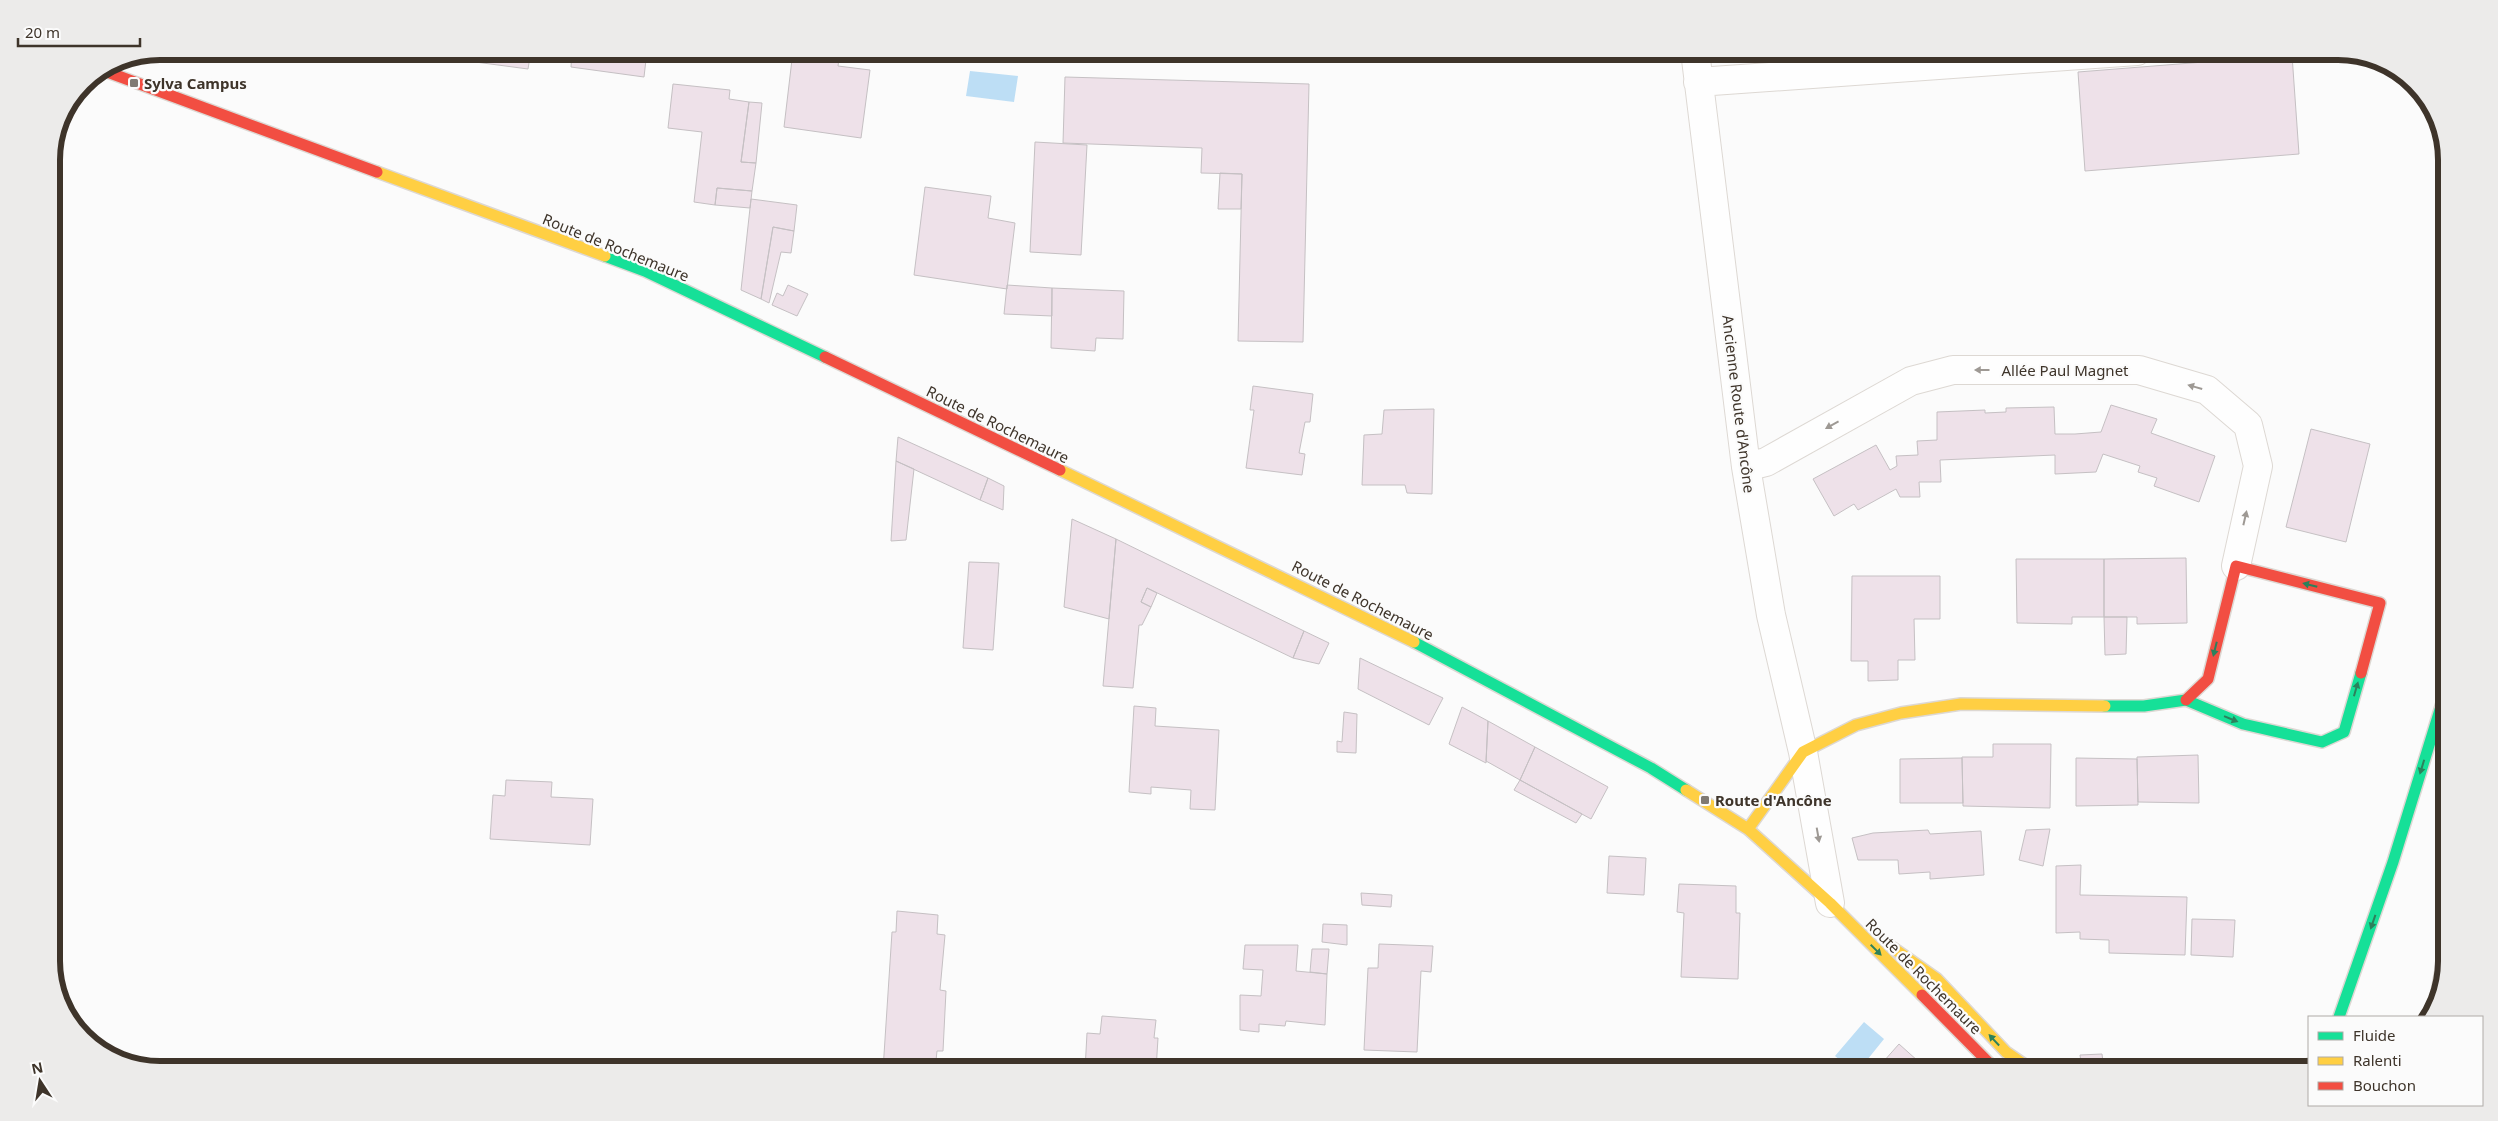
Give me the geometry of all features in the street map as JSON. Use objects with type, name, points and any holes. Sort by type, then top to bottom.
[{"type":"main road","name":"Route de Rochemaure","points":[[110,73],[645,271],[1294,582],[1412,642],[1651,768],[1748,829],[1830,903],[1987,1061]]},
{"type":"main road","points":[[1748,829],[1803,752],[1856,725],[1901,713],[1961,704],[2144,706],[2186,700],[2243,724],[2322,742],[2344,732],[2380,602],[2236,566]]},
{"type":"main road","name":"Allée Paul Magnet","points":[[2186,700],[2208,679],[2236,566]]},
{"type":"main road","points":[[2339,1016],[2393,862],[2438,716]]},
{"type":"main road","name":"Route de Rochemaure","points":[[1830,903],[1937,979],[2006,1052],[2019,1061]]},
{"type":"street","name":"Ancienne Route d'Ancône","points":[[1696,60],[1746,467],[1770,614],[1803,752],[1830,903]]},
{"type":"street","points":[[1698,82],[2010,60]]},
{"type":"street","name":"Allée Paul Magnet","points":[[1746,467],[1766,462],[1911,382],[1953,370],[2138,370],[2207,390],[2248,425],[2258,466],[2236,566]]},
{"type":"water","points":[[970,71],[1018,76],[1014,102],[966,96]]},
{"type":"water","points":[[1864,1022],[1884,1039],[1866,1061],[1841,1061],[1835,1056]]},
{"type":"building","points":[[460,60],[530,60],[528,69]]},
{"type":"building","points":[[571,60],[646,60],[644,77],[571,67]]},
{"type":"building","points":[[792,60],[839,60],[838,66],[870,70],[861,138],[784,127]]},
{"type":"building","points":[[2229,60],[2292,60],[2299,154],[2085,171],[2078,72]]},
{"type":"building","points":[[1065,77],[1309,84],[1303,342],[1238,341],[1242,174],[1201,173],[1202,148],[1063,143]]},
{"type":"building","points":[[673,84],[730,90],[729,99],[749,102],[741,162],[756,163],[752,191],[717,188],[715,205],[694,202],[702,132],[668,128]]},
{"type":"building","points":[[749,102],[762,103],[756,163],[741,162]]},
{"type":"building","points":[[1035,142],[1087,145],[1081,255],[1030,252]]},
{"type":"building","points":[[1220,173],[1242,174],[1241,209],[1218,209]]},
{"type":"building","points":[[925,187],[991,196],[988,218],[1015,223],[1007,289],[914,275]]},
{"type":"building","points":[[717,188],[752,191],[750,208],[715,205]]},
{"type":"building","points":[[751,199],[797,205],[794,231],[773,227],[761,299],[741,290]]},
{"type":"building","points":[[773,227],[794,231],[791,253],[781,252],[769,303],[761,299]]},
{"type":"building","points":[[788,285],[808,294],[797,316],[772,305],[777,293],[783,296]]},
{"type":"building","points":[[1007,285],[1052,288],[1052,316],[1004,314]]},
{"type":"building","points":[[1052,288],[1124,291],[1123,339],[1096,338],[1095,351],[1051,348]]},
{"type":"building","points":[[1253,386],[1313,394],[1310,422],[1305,422],[1299,453],[1305,454],[1302,475],[1246,468],[1254,410],[1250,410]]},
{"type":"building","points":[[2111,405],[2157,419],[2151,433],[2215,456],[2199,502],[2154,486],[2157,478],[2138,472],[2140,466],[2103,454],[2096,472],[2055,474],[2055,455],[1940,460],[1941,482],[1919,482],[1920,497],[1900,497],[1896,489],[1858,510],[1854,504],[1834,516],[1813,479],[1876,445],[1890,470],[1897,466],[1896,456],[1918,455],[1917,441],[1937,440],[1937,412],[1985,410],[1985,413],[2006,412],[2006,408],[2054,407],[2055,434],[2075,434],[2101,432]]},
{"type":"building","points":[[1434,409],[1432,494],[1407,493],[1405,485],[1362,485],[1364,435],[1382,434],[1384,410]]},
{"type":"building","points":[[2311,429],[2370,444],[2346,542],[2286,527]]},
{"type":"building","points":[[898,437],[988,478],[980,500],[896,461]]},
{"type":"building","points":[[896,461],[914,469],[906,540],[891,541]]},
{"type":"building","points":[[988,478],[1004,486],[1003,510],[980,500]]},
{"type":"building","points":[[1072,519],[1116,539],[1109,619],[1064,607]]},
{"type":"building","points":[[1116,539],[1304,631],[1293,658],[1147,588],[1141,602],[1151,607],[1142,625],[1139,625],[1133,688],[1103,686]]},
{"type":"building","points":[[2186,558],[2187,623],[2137,624],[2137,617],[2104,617],[2104,559]]},
{"type":"building","points":[[2016,559],[2104,559],[2104,617],[2072,617],[2072,624],[2017,623]]},
{"type":"building","points":[[969,562],[999,563],[993,650],[963,648]]},
{"type":"building","points":[[1852,576],[1940,576],[1940,619],[1914,619],[1915,660],[1898,660],[1898,680],[1868,681],[1868,661],[1851,661]]},
{"type":"building","points":[[1147,588],[1157,593],[1151,607],[1141,602]]},
{"type":"building","points":[[2104,617],[2127,617],[2126,654],[2105,655]]},
{"type":"building","points":[[1304,631],[1329,643],[1319,664],[1293,658]]},
{"type":"building","points":[[1360,658],[1443,698],[1429,725],[1358,689]]},
{"type":"building","points":[[1134,706],[1156,708],[1155,726],[1219,730],[1215,810],[1190,809],[1191,790],[1151,787],[1151,794],[1129,792]]},
{"type":"building","points":[[1462,707],[1488,721],[1486,763],[1449,744]]},
{"type":"building","points":[[1344,712],[1357,714],[1356,753],[1337,752],[1337,741],[1342,742]]},
{"type":"building","points":[[1488,721],[1535,747],[1520,780],[1486,761]]},
{"type":"building","points":[[1993,744],[2051,744],[2050,808],[1963,806],[1962,757],[1993,757]]},
{"type":"building","points":[[1535,747],[1608,787],[1591,819],[1520,780]]},
{"type":"building","points":[[2198,755],[2199,803],[2138,802],[2137,757]]},
{"type":"building","points":[[1962,758],[1963,803],[1900,803],[1900,759]]},
{"type":"building","points":[[2076,758],[2137,759],[2138,805],[2076,806]]},
{"type":"building","points":[[506,780],[552,782],[551,797],[593,799],[590,845],[490,839],[493,795],[505,796]]},
{"type":"building","points":[[1520,780],[1582,814],[1576,823],[1514,790]]},
{"type":"building","points":[[2050,829],[2043,866],[2019,860],[2026,830]]},
{"type":"building","points":[[1928,830],[1930,834],[1981,831],[1984,875],[1930,879],[1930,872],[1899,874],[1898,860],[1858,860],[1852,838],[1873,833]]},
{"type":"building","points":[[1609,856],[1646,858],[1644,895],[1607,893]]},
{"type":"building","points":[[2081,865],[2080,895],[2187,897],[2185,955],[2109,953],[2109,940],[2080,939],[2080,932],[2056,933],[2056,866]]},
{"type":"building","points":[[1679,884],[1736,886],[1736,913],[1740,913],[1738,979],[1681,977],[1684,913],[1677,912]]},
{"type":"building","points":[[1361,893],[1392,895],[1391,907],[1362,905]]},
{"type":"building","points":[[897,911],[938,915],[937,934],[945,935],[940,990],[946,991],[943,1051],[937,1051],[936,1061],[884,1061],[892,932],[896,932]]},
{"type":"building","points":[[2192,919],[2235,920],[2233,957],[2191,955]]},
{"type":"building","points":[[1323,924],[1347,925],[1347,945],[1322,942]]},
{"type":"building","points":[[1379,944],[1433,946],[1431,972],[1421,971],[1417,1052],[1364,1050],[1368,968],[1378,968]]},
{"type":"building","points":[[1245,945],[1298,945],[1296,971],[1327,974],[1325,1025],[1286,1021],[1285,1026],[1259,1024],[1259,1032],[1240,1030],[1240,995],[1261,996],[1263,970],[1243,969]]},
{"type":"building","points":[[1312,949],[1329,949],[1327,974],[1310,972]]},
{"type":"building","points":[[1102,1016],[1156,1020],[1154,1038],[1158,1038],[1157,1061],[1085,1061],[1087,1033],[1100,1034]]},
{"type":"building","points":[[1899,1044],[1918,1061],[1884,1061]]},
{"type":"building","points":[[2102,1054],[2103,1061],[2081,1061],[2080,1055]]},
{"type":"traffic: fast","points":[[605,256],[645,271],[825,357]]},
{"type":"traffic: fast","points":[[1414,642],[1651,768],[1686,790]]},
{"type":"traffic: fast","points":[[2105,706],[2144,706],[2186,700],[2243,724],[2322,742],[2344,732],[2361,673]]},
{"type":"traffic: fast","points":[[2339,1016],[2393,862],[2438,716]]},
{"type":"traffic: slow","points":[[377,172],[605,256]]},
{"type":"traffic: slow","points":[[1060,470],[1414,642]]},
{"type":"traffic: slow","points":[[1748,829],[1803,752],[1856,725],[1901,713],[1961,704],[2105,706]]},
{"type":"traffic: slow","points":[[1686,790],[1748,829],[1830,903],[1922,995]]},
{"type":"traffic: slow","points":[[1893,948],[1937,979],[2006,1052],[2019,1061]]},
{"type":"traffic: jam","points":[[110,73],[377,172]]},
{"type":"traffic: jam","points":[[825,357],[1060,470]]},
{"type":"traffic: jam","points":[[2186,700],[2208,679],[2236,566],[2380,603],[2361,673]]},
{"type":"traffic: jam","points":[[1922,995],[1987,1061]]},
{"type":"place","name":"Sylva Campus","points":[[134,83]]},
{"type":"place","name":"Route d'Ancône","points":[[1705,800]]}]
